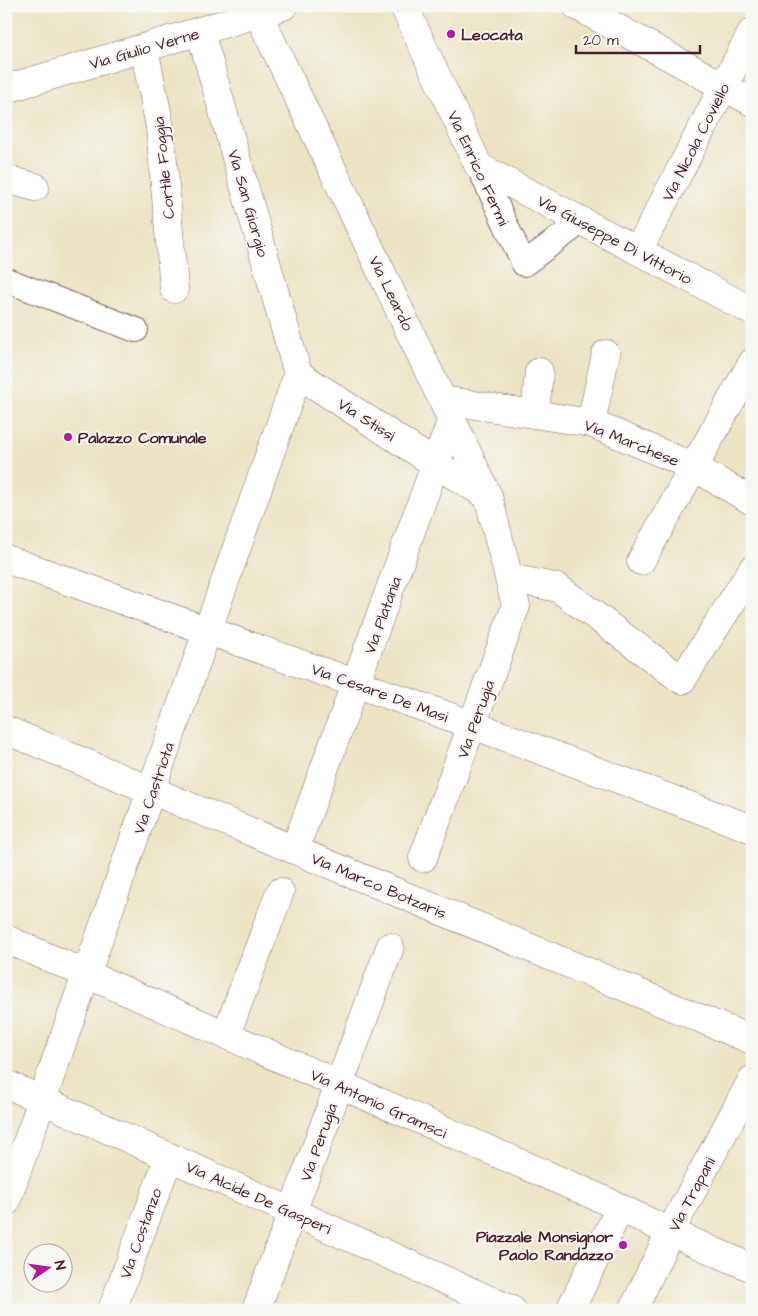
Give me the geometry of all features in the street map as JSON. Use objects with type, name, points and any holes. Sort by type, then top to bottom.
[{"type":"street","name":"Via Enrico Fermi","points":[[404,6],[524,264],[582,222]]},
{"type":"street","points":[[577,6],[752,102]]},
{"type":"street","name":"Via Giulio Verne","points":[[6,89],[270,10]]},
{"type":"street","name":"Via Leardo","points":[[270,10],[488,496],[511,578]]},
{"type":"street","name":"Via San Giorgio","points":[[200,31],[298,374]]},
{"type":"street","name":"Via Nicola Coviello","points":[[638,251],[752,32]]},
{"type":"street","name":"Cortile Foggia","points":[[144,48],[160,127],[174,289]]},
{"type":"street","name":"Via Giuseppe Di Vittorio","points":[[478,167],[752,311]]},
{"type":"street","points":[[6,179],[35,187]]},
{"type":"street","points":[[6,280],[136,330]]},
{"type":"street","points":[[591,422],[606,354]]},
{"type":"street","points":[[642,561],[752,363]]},
{"type":"street","points":[[535,414],[539,372]]},
{"type":"street","name":"Via Stissi","points":[[298,374],[436,465],[488,496]]},
{"type":"street","name":"Via Castriota","points":[[6,1202],[298,374]]},
{"type":"street","name":"Via Marchese","points":[[448,410],[535,414],[591,422],[694,467],[752,501]]},
{"type":"street","name":"Via Platania","points":[[295,849],[436,465],[448,410]]},
{"type":"street","name":"Via Cesare De Masi","points":[[6,559],[473,725],[752,829]]},
{"type":"street","points":[[511,578],[558,588],[682,680],[751,574]]},
{"type":"street","name":"Via Perugia","points":[[423,858],[516,606],[511,578]]},
{"type":"street","name":"Via Marco Botzaris","points":[[6,730],[752,1040]]},
{"type":"street","points":[[226,1035],[280,892]]},
{"type":"street","name":"Via Antonio Gramsci","points":[[6,939],[620,1208],[752,1268]]},
{"type":"street","name":"Via Perugia","points":[[256,1310],[390,947]]},
{"type":"street","name":"Via Trapani","points":[[633,1310],[670,1232],[752,1080]]},
{"type":"street","name":"Via Alcide De Gasperi","points":[[6,1084],[292,1212],[471,1302],[512,1310]]},
{"type":"street","name":"Via Costanzo","points":[[112,1310],[169,1157]]},
{"type":"street","points":[[570,1310],[620,1208]]},
{"type":"place","name":"Leocata","points":[[451,34]]},
{"type":"place","name":"Palazzo Comunale","points":[[68,437]]},
{"type":"place","name":"Piazzale Monsignor Paolo Randazzo","points":[[623,1245]]}]
